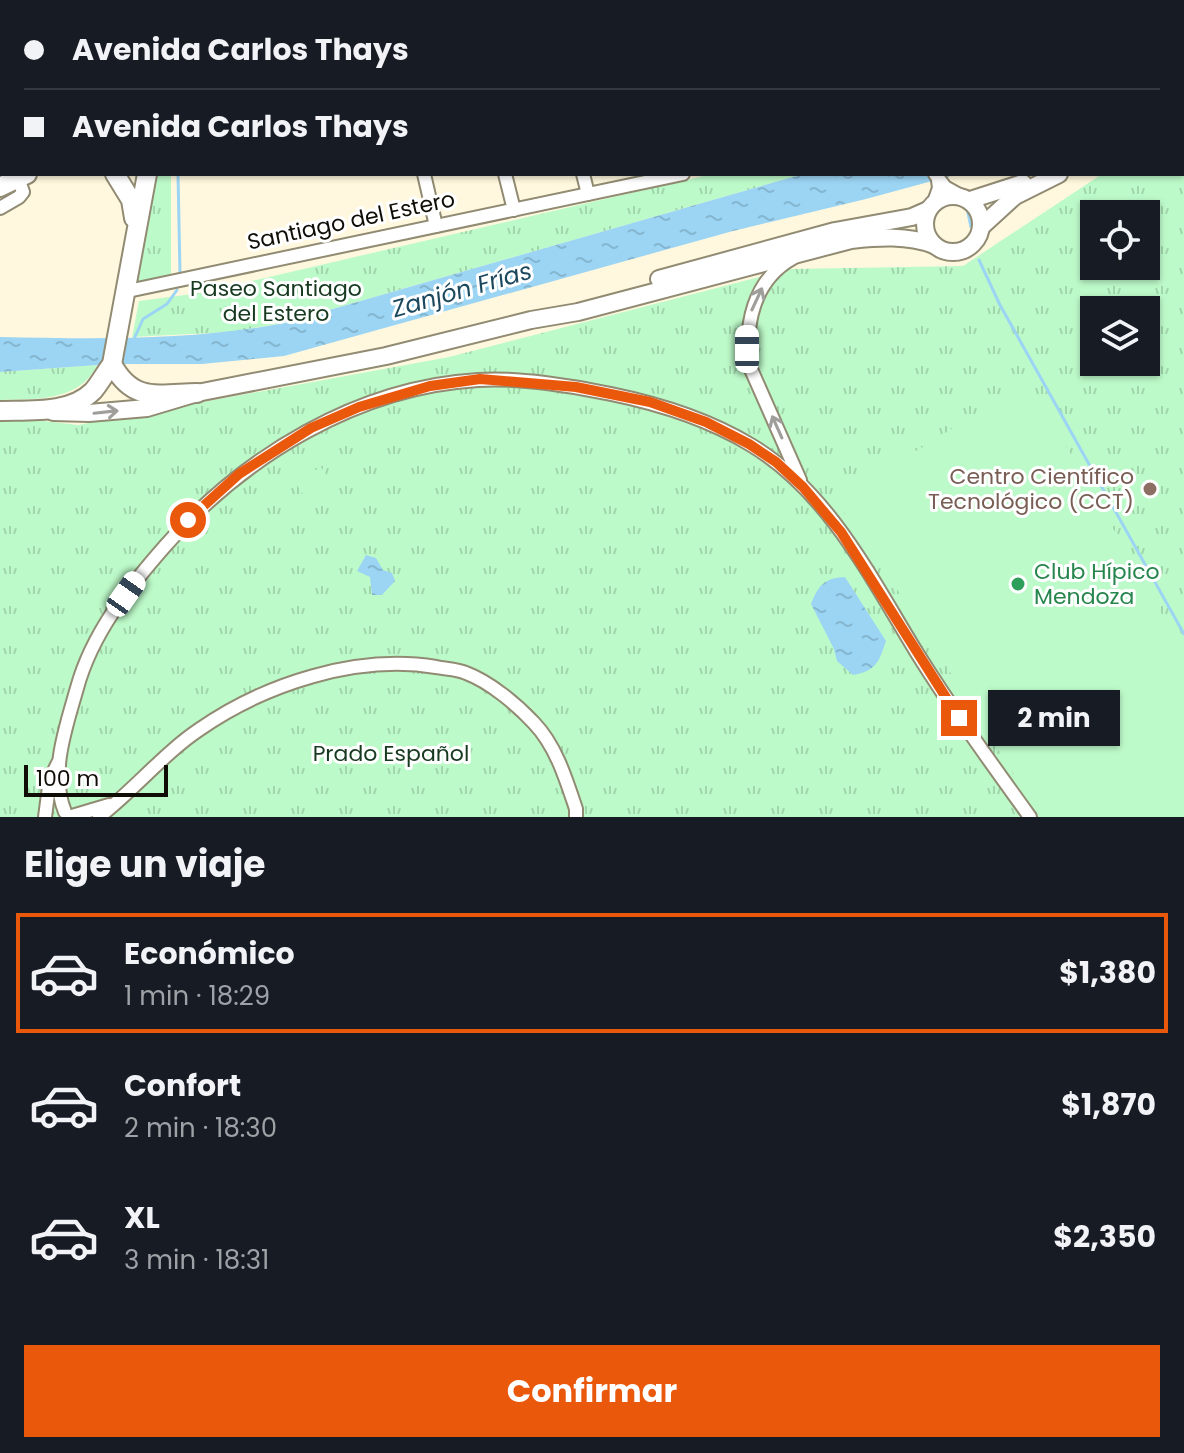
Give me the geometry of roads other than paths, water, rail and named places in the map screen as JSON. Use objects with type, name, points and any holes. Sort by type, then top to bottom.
[{"type":"highway","points":[[0,187],[23,176]]},
{"type":"highway","points":[[116,176],[131,200],[134,237]]},
{"type":"highway","points":[[0,411],[64,407],[82,399],[94,389],[112,364],[147,176]]},
{"type":"highway","points":[[112,364],[128,388],[157,395],[197,393]]},
{"type":"main road","points":[[531,320],[576,302],[835,231],[912,217],[951,195],[965,198],[1010,188],[1038,176]]},
{"type":"main road","points":[[28,410],[89,413],[147,408],[197,393],[386,356],[531,320],[578,312],[851,240],[879,237],[914,239],[941,250],[959,252],[975,242],[982,226],[1015,196],[1055,176]]},
{"type":"main road","points":[[965,198],[977,207],[982,226]]},
{"type":"main road","points":[[931,206],[925,227],[934,245]]},
{"type":"street","points":[[0,208],[23,192],[23,176]]},
{"type":"street","points":[[424,176],[436,226]]},
{"type":"street","points":[[506,176],[514,210]]},
{"type":"street","points":[[584,176],[588,194]]},
{"type":"street","name":"Santiago del Estero","points":[[123,292],[661,176]]},
{"type":"street","points":[[937,177],[965,198]]},
{"type":"street","points":[[931,206],[939,188],[937,177]]},
{"type":"street","points":[[803,487],[750,367],[747,330],[751,312],[767,280],[784,263],[805,252]]},
{"type":"street","points":[[70,815],[60,799],[59,760],[86,657],[142,572],[188,520],[239,474],[311,428],[359,407],[430,386],[480,379],[576,387],[650,402],[706,422],[767,456],[803,487],[841,532],[959,718],[1030,817]]},
{"type":"street","points":[[99,817],[199,730],[247,702],[302,681],[366,665],[418,664],[465,672],[500,694],[535,724],[561,765],[576,817]]},
{"type":"street","points":[[59,760],[50,779],[47,817],[59,812],[70,815],[116,803]]},
{"type":"water","name":"Zanjón Frías","points":[[796,176],[951,176],[733,231],[284,356],[202,364],[112,364],[0,372],[0,337],[178,336],[284,323]]},
{"type":"water","points":[[366,555],[376,558],[383,570],[392,573],[395,581],[382,595],[372,595],[370,577],[357,571]]},
{"type":"water","points":[[845,577],[886,641],[876,664],[867,671],[853,675],[837,661],[811,604],[823,584]]},
{"type":"waterway","points":[[178,176],[180,274]]},
{"type":"waterway","points":[[968,213],[971,227]]},
{"type":"waterway","points":[[979,260],[1000,305],[1184,634]]},
{"type":"waterway","points":[[134,339],[143,319],[167,304],[177,290]]},
{"type":"place","name":"Centro Científico Tecnológico (CCT)","points":[[1150,489]]},
{"type":"place","name":"Club Hípico Mendoza","points":[[1018,584]]},
{"type":"park label","name":"Paseo Santiago del Estero","points":[[276,300]]},
{"type":"park label","name":"Prado Español","points":[[391,753]]}]
